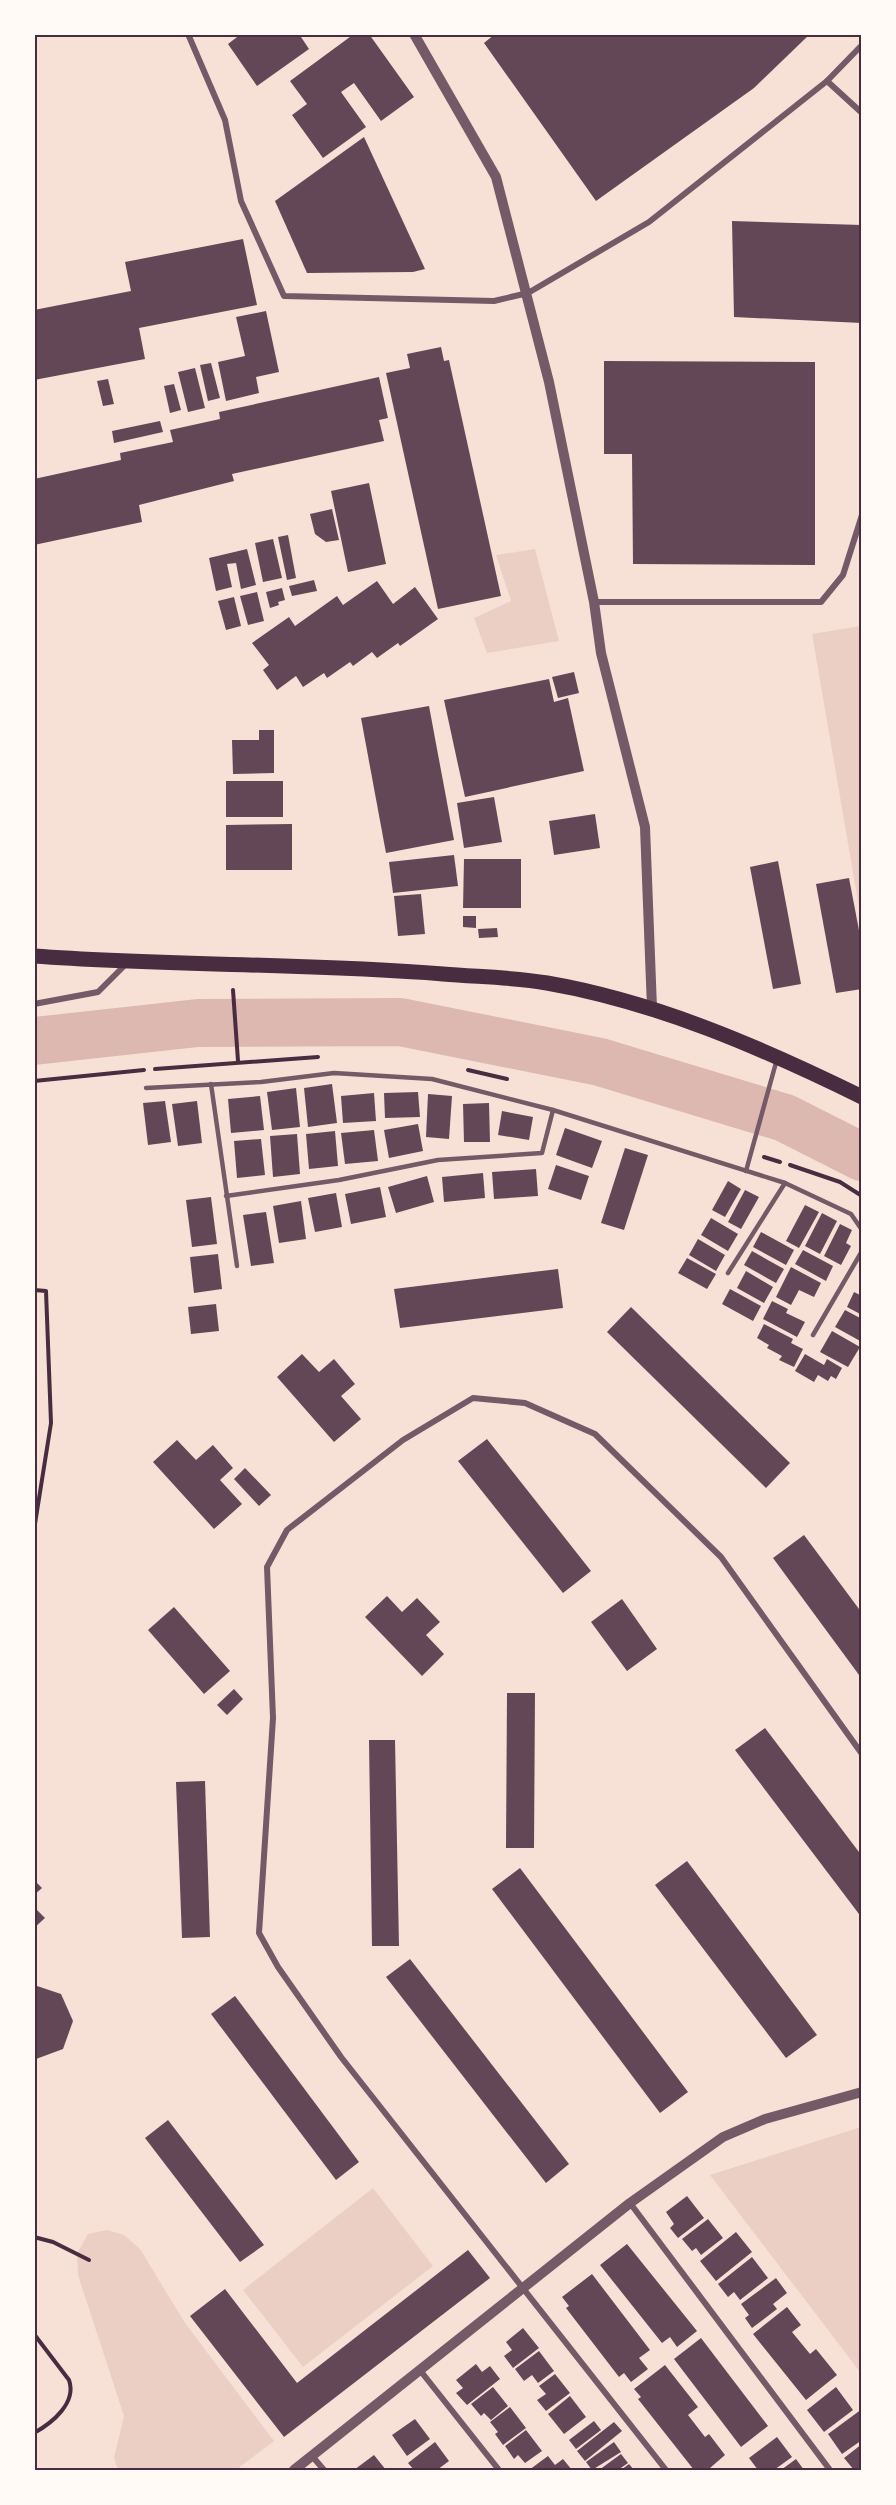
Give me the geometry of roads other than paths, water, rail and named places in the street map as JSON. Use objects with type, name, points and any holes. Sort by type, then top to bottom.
[{"type":"main road","points":[[34,956],[127,963],[225,963],[402,971],[546,983],[652,1008],[778,1057],[861,1097]]},
{"type":"street","points":[[188,34],[225,120],[241,201],[285,296],[494,301],[528,293],[649,222],[827,81],[861,45]]},
{"type":"street","points":[[414,34],[496,177],[528,293],[594,602],[601,653],[645,827],[652,1008]]},
{"type":"street","points":[[827,81],[861,113]]},
{"type":"street","points":[[594,602],[821,602],[843,575],[861,515]]},
{"type":"street","points":[[34,1004],[98,992],[127,963]]},
{"type":"street","points":[[666,2470],[341,2057],[278,1967],[259,1933],[273,1718],[267,1567],[287,1530],[403,1440],[473,1398],[525,1403],[595,1434],[721,1557],[861,1754]]},
{"type":"street","points":[[294,2470],[630,2203],[723,2137],[765,2119],[861,2091]]},
{"type":"street","points":[[630,2203],[830,2470]]},
{"type":"street","points":[[419,2369],[499,2470]]},
{"type":"street","points":[[312,2456],[324,2470]]},
{"type":"lane","points":[[746,1171],[778,1057]]},
{"type":"lane","points":[[146,1088],[261,1082],[334,1073],[432,1079],[553,1110],[785,1183],[851,1214],[861,1230]]},
{"type":"lane","points":[[212,1084],[237,1266]]},
{"type":"lane","points":[[226,1196],[339,1180],[438,1160],[542,1153],[553,1110]]},
{"type":"lane","points":[[728,1273],[785,1183]]},
{"type":"lane","points":[[813,1335],[861,1251]]},
{"type":"waterway","points":[[34,1041],[198,1023],[400,1022],[600,1062],[785,1118],[862,1157]]}]
